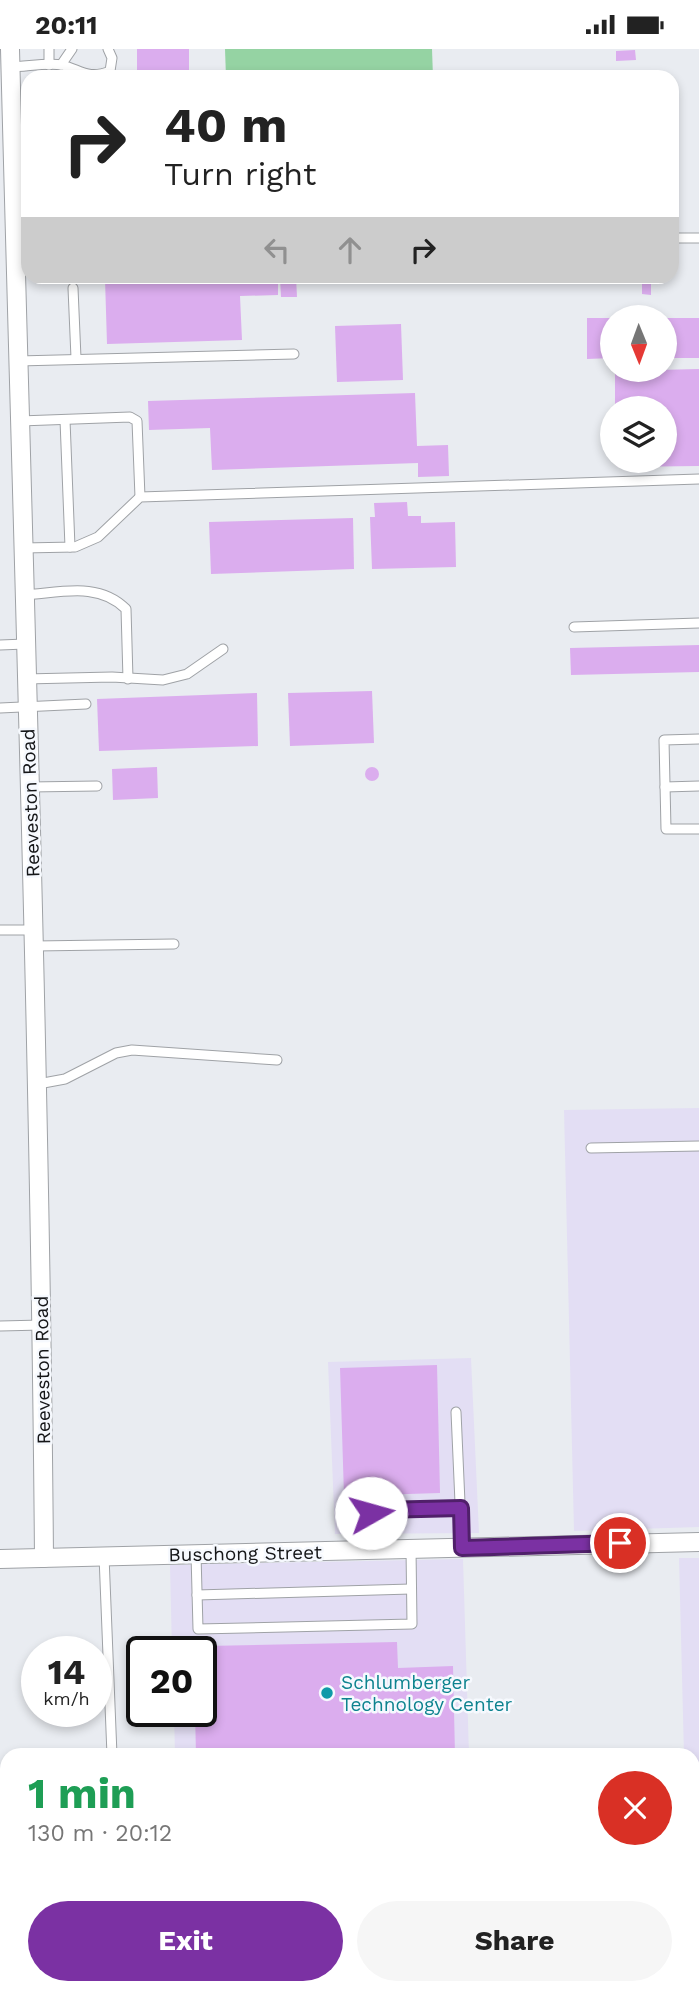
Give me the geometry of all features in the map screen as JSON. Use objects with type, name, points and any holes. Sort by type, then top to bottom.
[{"type":"street","name":"Reeveston Road","points":[[10,49],[25,679],[35,938],[44,1558]]},
{"type":"street","name":"Buschong Street","points":[[0,1559],[699,1542]]},
{"type":"lane","points":[[49,49],[50,65]]},
{"type":"lane","points":[[61,65],[72,49]]},
{"type":"lane","points":[[108,49],[112,58],[110,70]]},
{"type":"lane","points":[[10,67],[61,65],[73,70]]},
{"type":"lane","points":[[679,238],[699,238]]},
{"type":"lane","points":[[73,288],[76,358]]},
{"type":"lane","points":[[18,361],[294,354]]},
{"type":"lane","points":[[20,421],[130,417],[136,421],[141,496]]},
{"type":"lane","points":[[65,420],[70,547]]},
{"type":"lane","points":[[22,548],[70,547],[98,537],[141,496],[699,479]]},
{"type":"lane","points":[[23,595],[91,591],[113,596],[126,609],[128,679]]},
{"type":"lane","points":[[574,627],[699,623]]},
{"type":"lane","points":[[0,645],[24,643]]},
{"type":"lane","points":[[25,679],[163,680],[187,674],[223,649]]},
{"type":"lane","points":[[0,708],[86,704]]},
{"type":"lane","points":[[699,739],[664,740],[666,829],[699,829]]},
{"type":"lane","points":[[30,787],[97,786]]},
{"type":"lane","points":[[665,787],[699,786]]},
{"type":"lane","points":[[0,930],[35,938],[174,944]]},
{"type":"lane","points":[[37,1084],[65,1079],[116,1053],[132,1050],[277,1061]]},
{"type":"lane","points":[[591,1148],[699,1146]]},
{"type":"lane","points":[[0,1326],[42,1325]]},
{"type":"lane","points":[[456,1412],[462,1548]]},
{"type":"lane","points":[[356,1550],[356,1525],[371,1513],[380,1510],[461,1508]]},
{"type":"lane","points":[[196,1554],[198,1629],[412,1624],[411,1549]]},
{"type":"lane","points":[[104,1556],[112,1748]]},
{"type":"lane","points":[[197,1595],[411,1589]]},
{"type":"shaded area","points":[[699,1108],[699,1527],[574,1531],[564,1110]]},
{"type":"shaded area","points":[[471,1358],[479,1533],[335,1534],[328,1362]]},
{"type":"shaded area","points":[[679,1558],[699,1558],[699,1748],[684,1748]]},
{"type":"shaded area","points":[[463,1559],[469,1748],[175,1748],[174,1727],[217,1727],[217,1636],[172,1636],[170,1565]]},
{"type":"green space","points":[[225,49],[432,49],[433,70],[226,70]]},
{"type":"building","points":[[137,49],[189,49],[189,70],[137,70]]},
{"type":"building","points":[[635,50],[636,60],[616,61],[616,51]]},
{"type":"building","points":[[105,284],[278,284],[278,295],[240,296],[242,340],[107,344]]},
{"type":"building","points":[[280,284],[296,284],[297,297],[281,297]]},
{"type":"building","points":[[642,284],[651,284],[651,295],[642,294]]},
{"type":"building","points":[[587,318],[600,318],[600,358],[587,359]]},
{"type":"building","points":[[677,318],[699,318],[699,358],[677,358]]},
{"type":"building","points":[[401,324],[403,380],[337,382],[335,326]]},
{"type":"building","points":[[699,369],[699,466],[677,466],[677,396],[615,396],[615,382],[677,382],[677,370]]},
{"type":"building","points":[[415,393],[417,446],[448,445],[449,476],[418,477],[418,463],[212,470],[210,428],[149,430],[148,401]]},
{"type":"building","points":[[407,502],[408,516],[421,516],[421,523],[455,522],[456,567],[372,569],[370,517],[375,517],[374,503]]},
{"type":"building","points":[[353,518],[354,569],[211,574],[209,522]]},
{"type":"building","points":[[699,645],[699,672],[571,675],[570,648]]},
{"type":"building","points":[[372,691],[374,743],[290,746],[288,693]]},
{"type":"building","points":[[257,693],[258,746],[99,751],[97,699]]},
{"type":"building","points":[[157,767],[158,798],[113,800],[112,769]]},
{"type":"building","points":[[372,767],[377,769],[377,779],[372,781],[367,779],[365,774],[367,769]]},
{"type":"building","points":[[437,1365],[440,1493],[344,1496],[340,1368]]},
{"type":"building","name":"Schlumberger Technology Center","points":[[397,1642],[398,1668],[453,1666],[455,1748],[196,1748],[195,1727],[217,1727],[217,1646]]},
{"type":"place","name":"Schlumberger Technology Center","points":[[327,1693]]},
{"type":"route","points":[[371,1513],[380,1510],[461,1508],[462,1548],[620,1543]]}]
